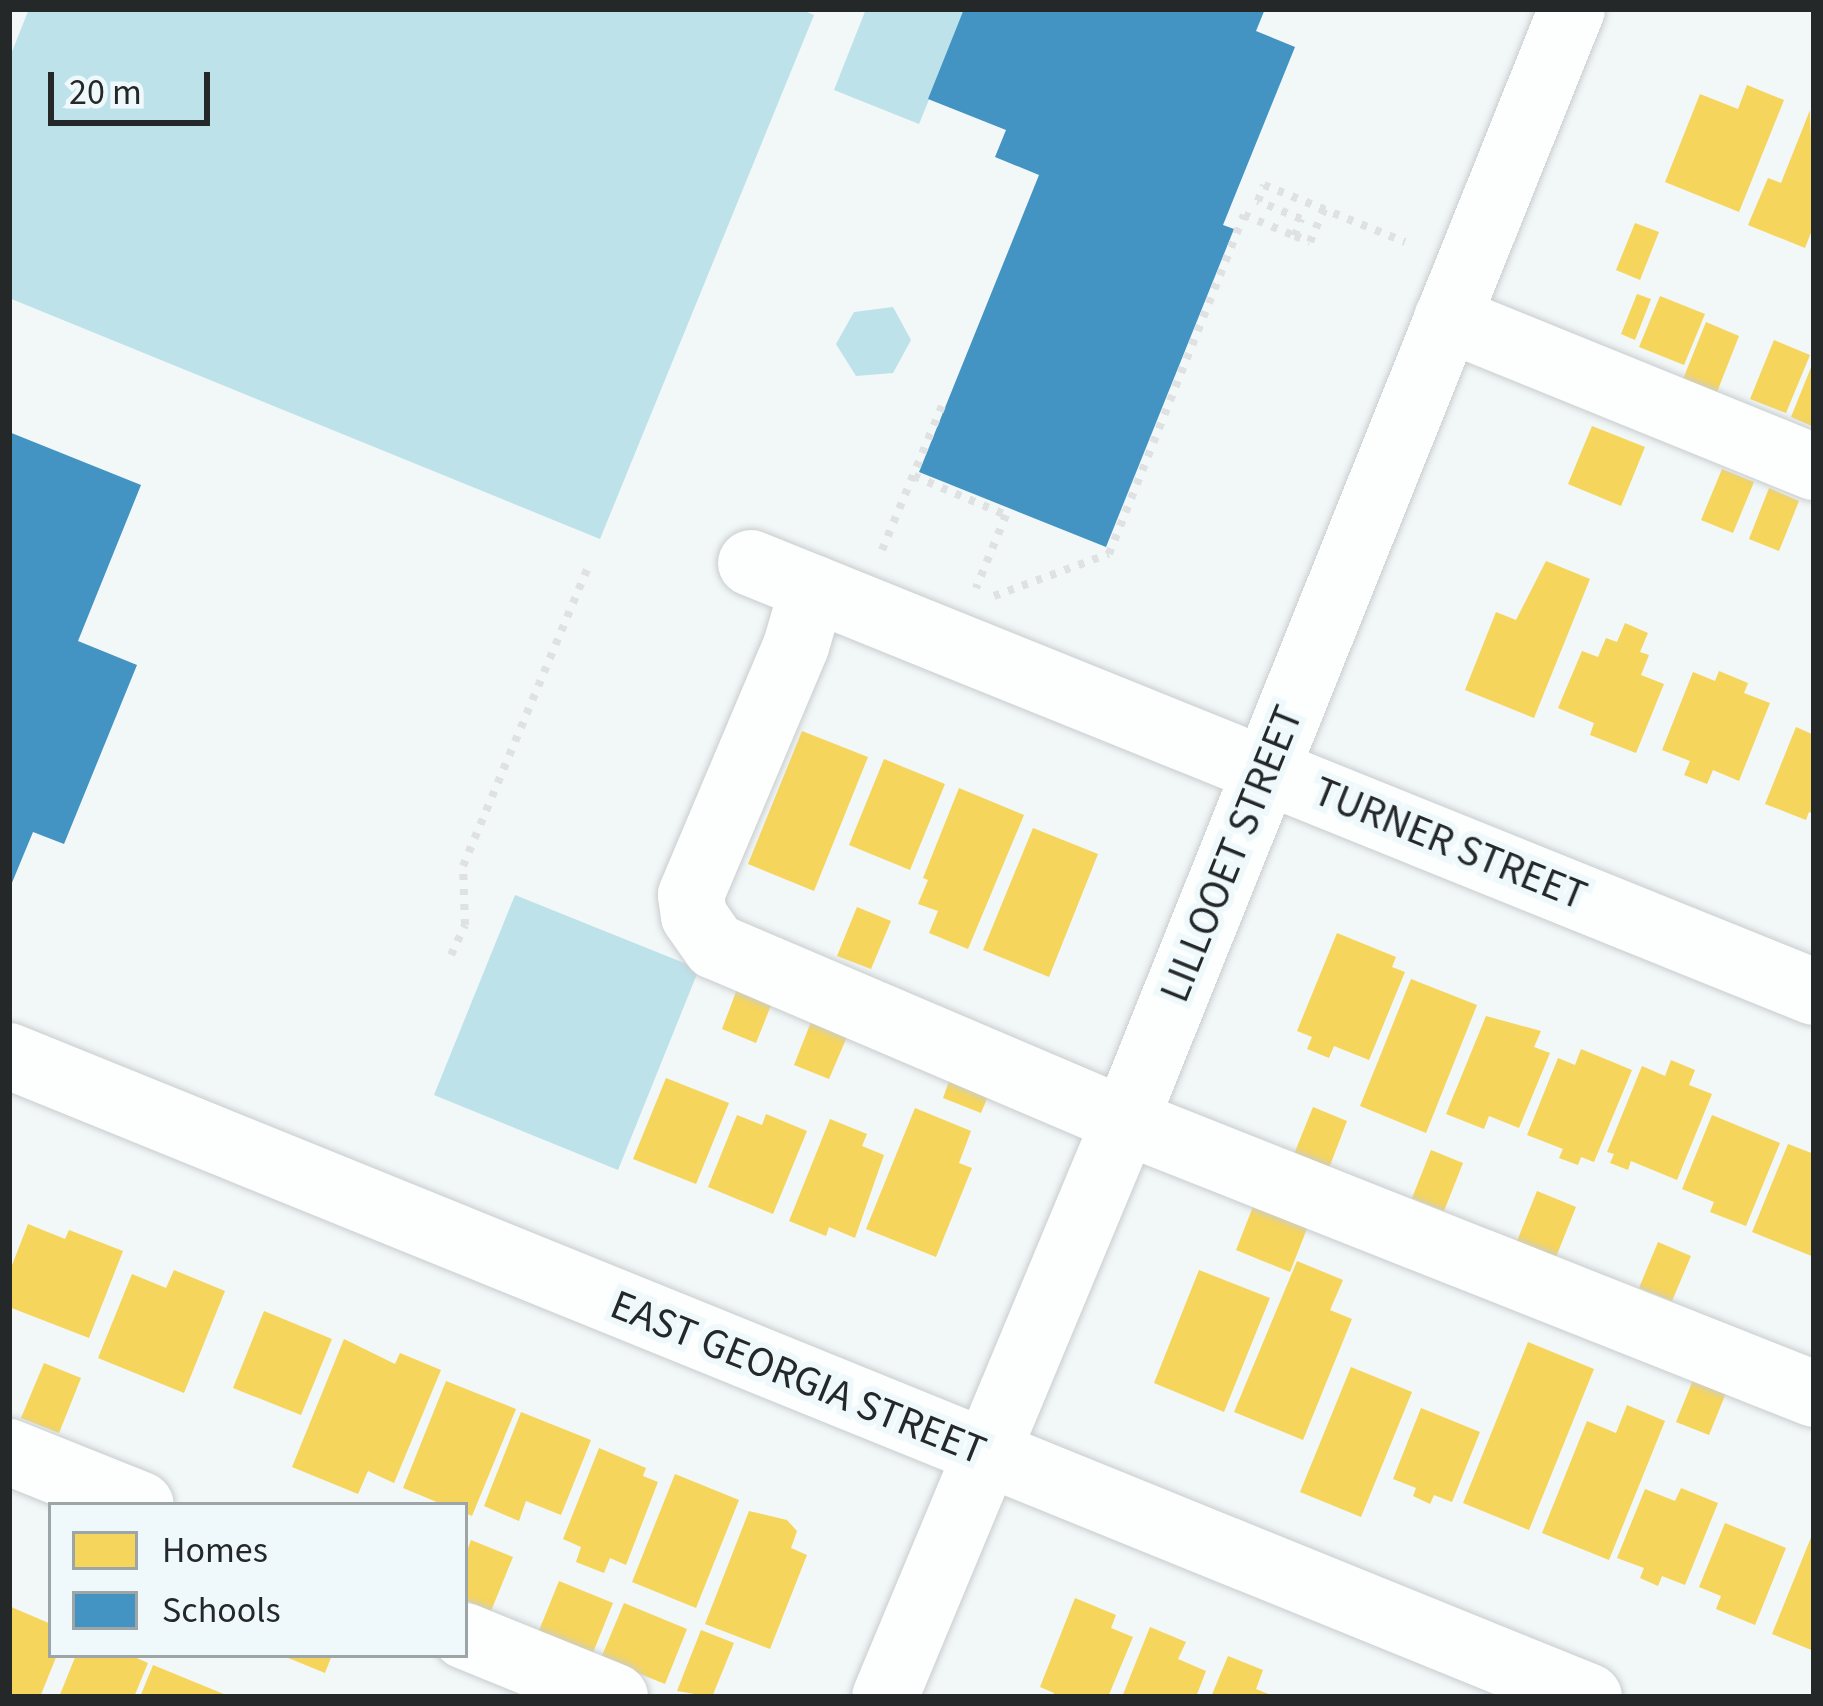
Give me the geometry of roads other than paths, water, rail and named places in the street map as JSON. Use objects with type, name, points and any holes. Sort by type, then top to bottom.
[{"type":"street","name":"LILLOOET STREET","points":[[885,1697],[1125,1120],[1572,9]]},
{"type":"street","points":[[1447,318],[1814,466]]},
{"type":"street","name":"TURNER STREET","points":[[751,563],[1814,992]]},
{"type":"street","points":[[814,588],[796,646],[691,896],[703,934],[724,953],[1125,1120],[1814,1394]]},
{"type":"street","name":"EAST GEORGIA STREET","points":[[9,1056],[1588,1697]]},
{"type":"street","points":[[9,1452],[134,1502]]},
{"type":"street","points":[[468,1637],[615,1697]]}]
